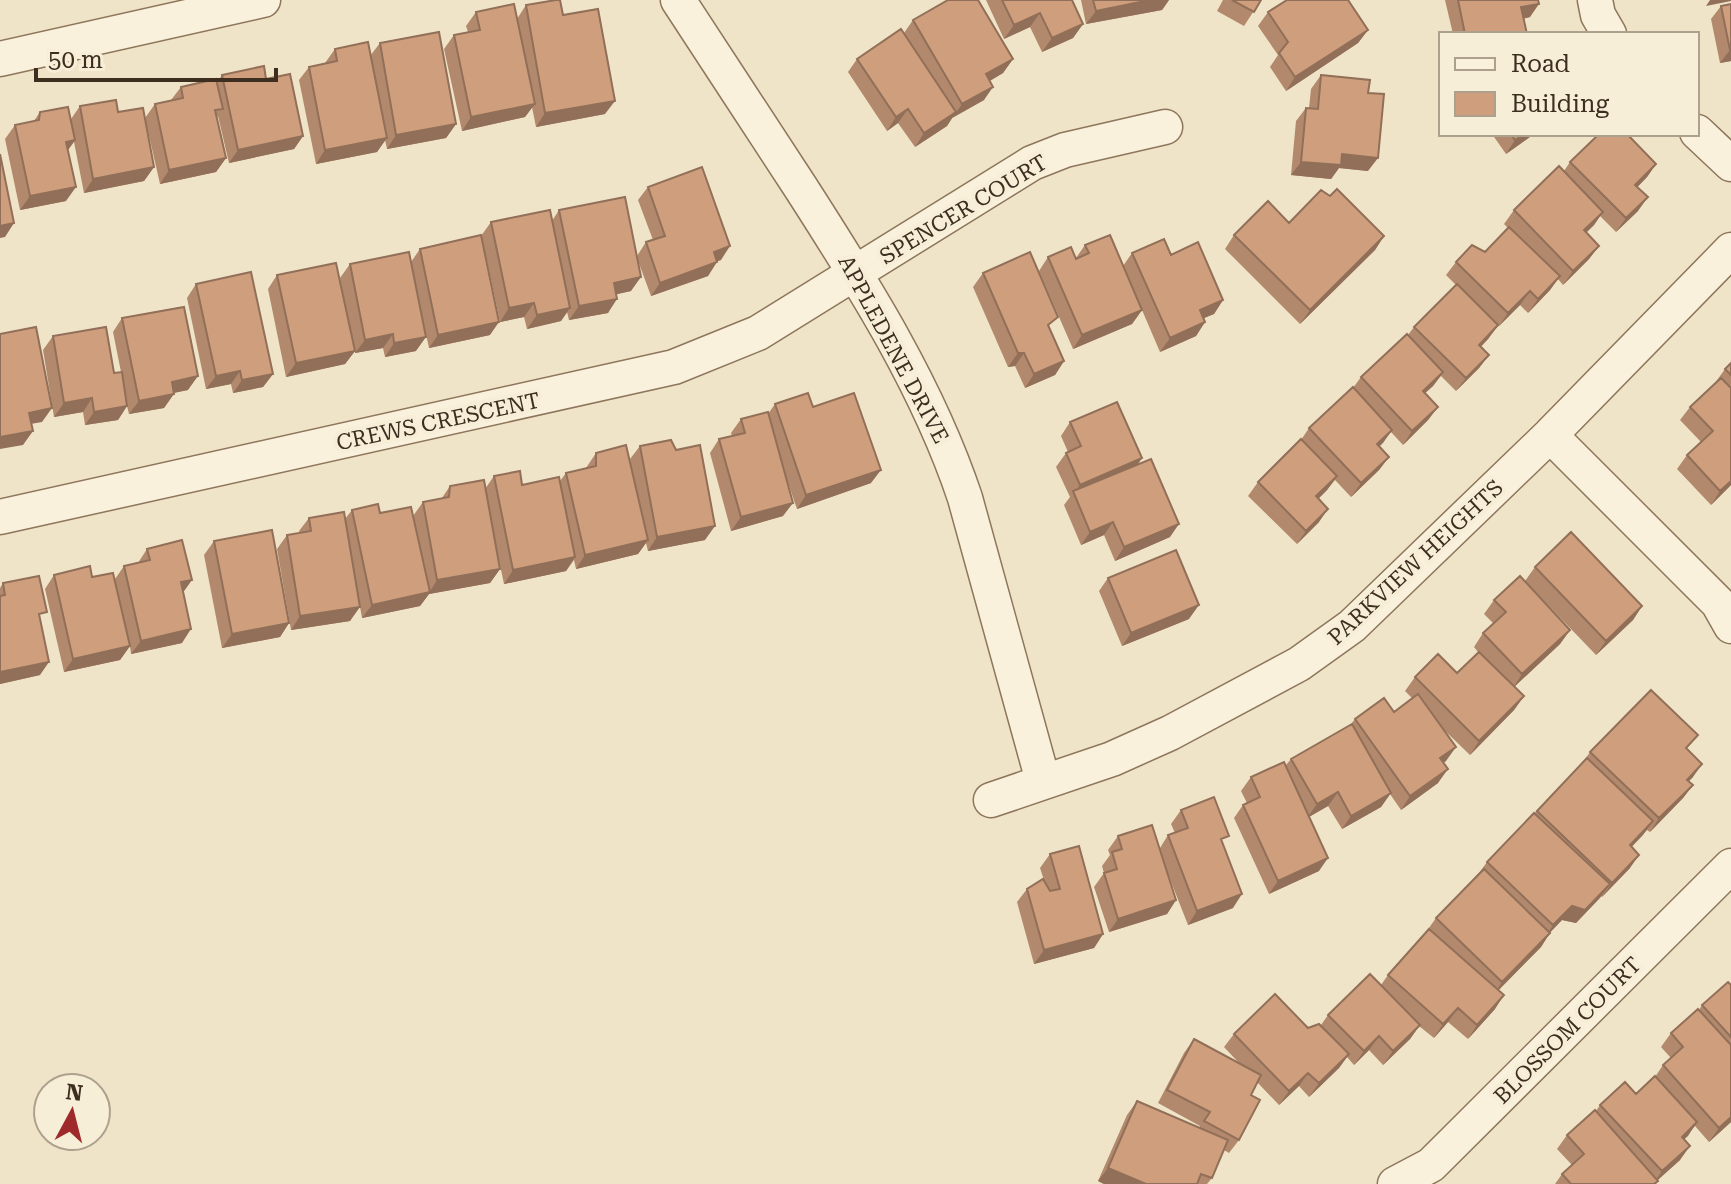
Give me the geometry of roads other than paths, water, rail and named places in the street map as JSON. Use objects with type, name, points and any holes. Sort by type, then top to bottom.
[{"type":"street","points":[[0,59],[263,0]]},
{"type":"street","name":"APPLEDENE DRIVE","points":[[678,0],[856,273],[928,404],[950,452],[965,498],[1043,781]]},
{"type":"street","points":[[1595,0],[1598,15],[1608,32]]},
{"type":"street","name":"SPENCER COURT","points":[[856,273],[1032,163],[1065,150],[1165,127]]},
{"type":"street","points":[[1699,134],[1731,164]]},
{"type":"street","name":"PARKVIEW HEIGHTS","points":[[991,800],[1112,759],[1170,733],[1299,664],[1352,626],[1550,435],[1731,250]]},
{"type":"street","name":"CREWS CRESCENT","points":[[0,517],[674,367],[758,333],[856,273]]},
{"type":"street","points":[[1550,435],[1718,603],[1731,626]]},
{"type":"street","name":"BLOSSOM COURT","points":[[1395,1184],[1431,1165],[1731,866]]}]
